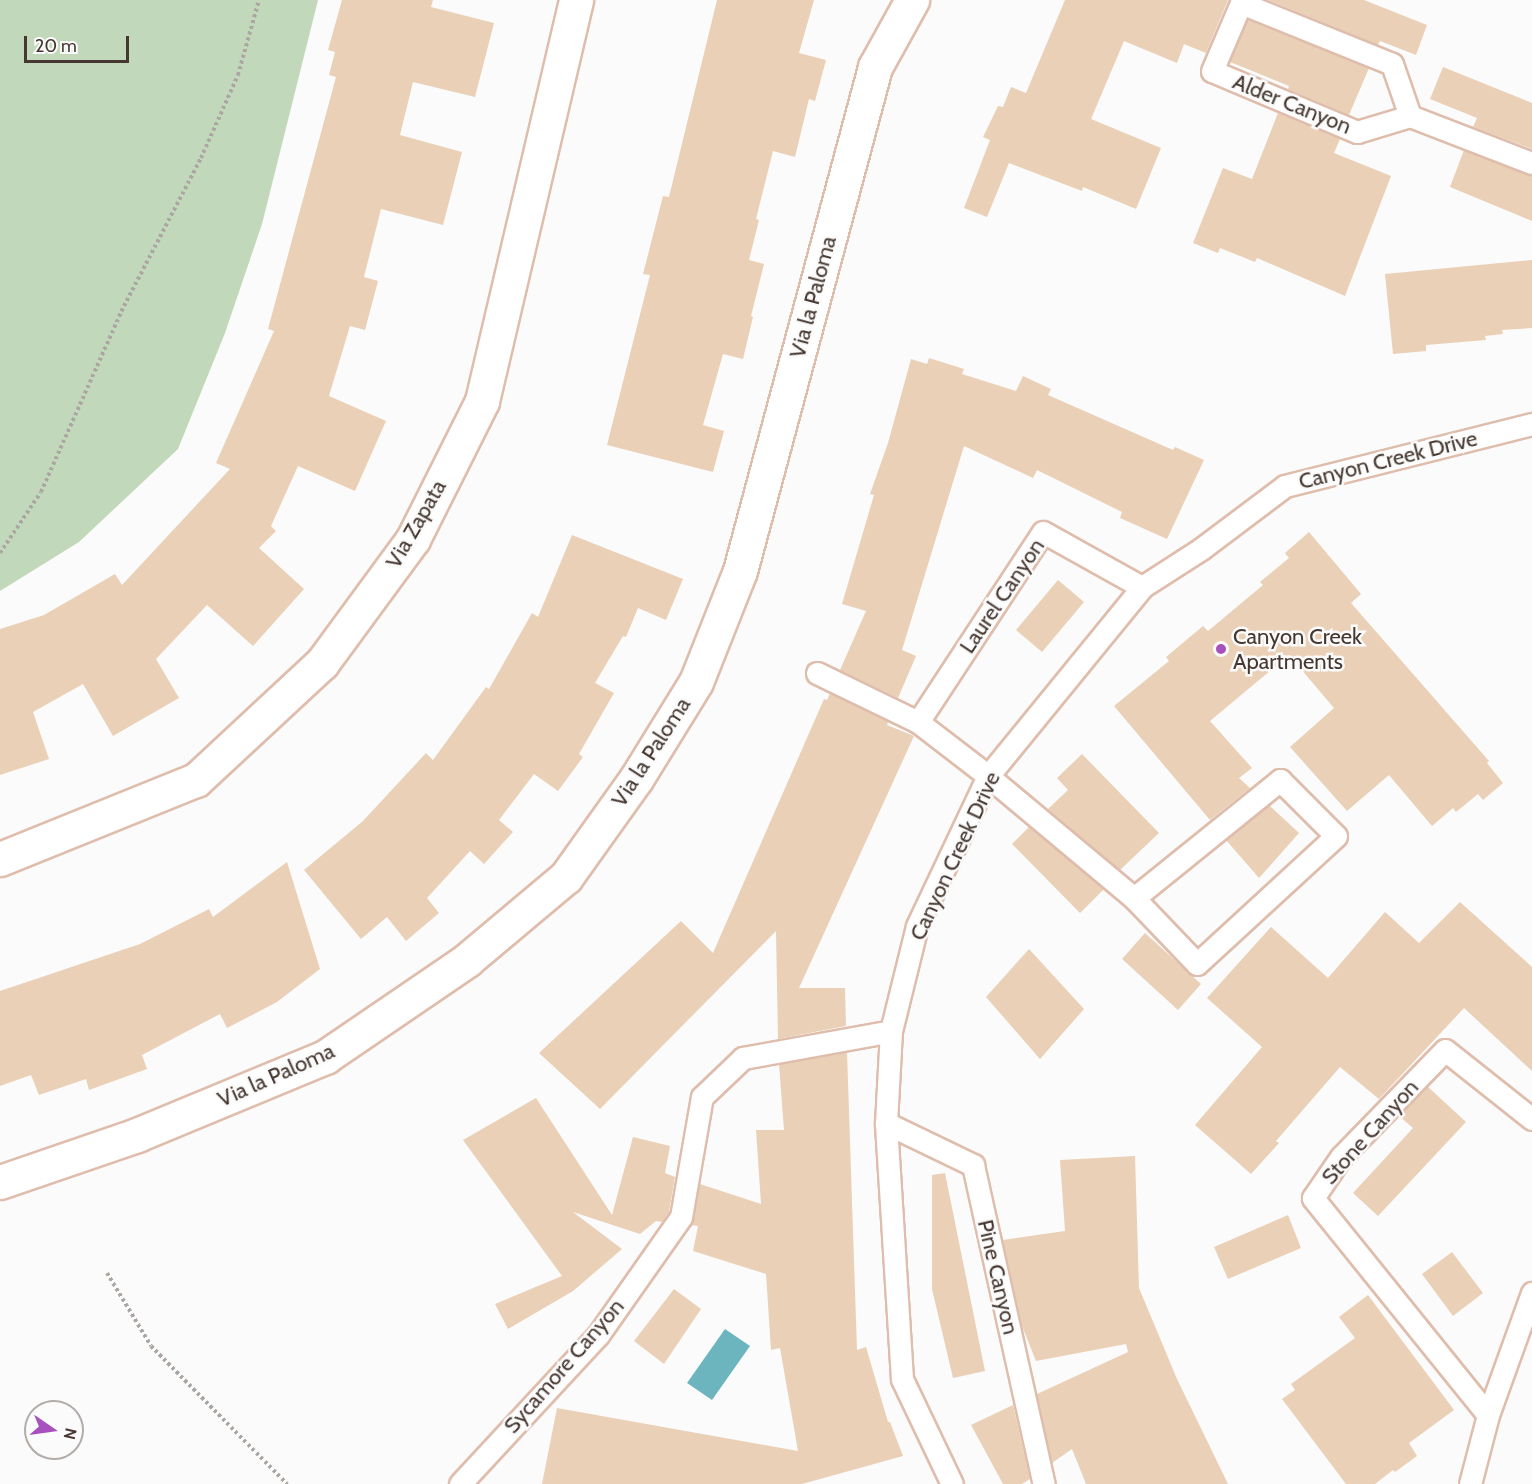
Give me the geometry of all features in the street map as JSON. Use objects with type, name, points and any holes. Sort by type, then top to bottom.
[{"type":"street","name":"Via Zapata","points":[[0,859],[196,780],[322,663],[413,539],[482,401],[576,0]]},
{"type":"street","name":"Via la Paloma","points":[[0,1182],[137,1135],[325,1057],[467,960],[566,877],[636,779],[696,682],[736,582],[875,67],[912,0]]},
{"type":"lane","name":"Alder Canyon","points":[[1241,3],[1392,64],[1410,116],[1357,132],[1212,71],[1241,3]]},
{"type":"lane","points":[[1410,116],[1532,163]]},
{"type":"lane","name":"Canyon Creek Drive","points":[[952,1484],[902,1379],[886,1123],[891,1031],[917,926],[988,776],[1142,587],[1202,549],[1285,486],[1532,424]]},
{"type":"lane","name":"Laurel Canyon","points":[[918,722],[1043,532],[1142,587]]},
{"type":"lane","points":[[817,673],[918,722],[988,776],[1134,898],[1197,964],[1336,836],[1280,780],[1134,898]]},
{"type":"lane","name":"Sycamore Canyon","points":[[460,1484],[598,1335],[681,1217],[702,1097],[743,1058],[891,1031]]},
{"type":"lane","name":"Stone Canyon","points":[[1488,1415],[1313,1198],[1341,1157],[1445,1050],[1532,1119]]},
{"type":"lane","name":"Pine Canyon","points":[[886,1123],[973,1164],[1044,1484]]},
{"type":"lane","points":[[1470,1484],[1488,1415],[1532,1293]]},
{"type":"path","points":[[0,554],[41,492],[124,306],[201,158],[238,75],[259,0]]},
{"type":"path","points":[[106,1273],[151,1346],[287,1484]]},
{"type":"green space","points":[[0,0],[318,0],[262,224],[225,333],[178,449],[79,542],[0,591]]},
{"type":"water","points":[[725,1329],[750,1346],[712,1400],[687,1383]]},
{"type":"building","points":[[342,0],[433,0],[431,7],[494,23],[475,97],[413,82],[400,135],[462,152],[443,225],[381,209],[364,277],[378,281],[365,330],[350,326],[329,396],[386,421],[355,491],[298,466],[271,526],[276,531],[259,548],[304,589],[253,646],[207,605],[156,659],[179,698],[113,736],[83,684],[33,712],[49,759],[0,775],[0,629],[44,615],[115,574],[122,585],[230,469],[216,463],[274,331],[268,329],[336,77],[329,75],[335,52],[328,50]]},
{"type":"building","points":[[717,0],[814,0],[799,53],[826,60],[815,101],[809,99],[795,157],[773,151],[756,219],[759,220],[749,260],[764,264],[743,359],[723,354],[703,425],[724,431],[713,472],[607,445],[650,275],[643,274],[663,196],[669,197]]},
{"type":"building","points":[[1065,0],[1228,0],[1206,53],[1184,44],[1177,63],[1124,41],[1091,119],[1161,148],[1136,209],[1083,187],[1082,191],[1009,163],[987,217],[964,208],[990,140],[983,137],[998,106],[1003,107],[1011,87],[1026,93]]},
{"type":"building","points":[[1268,0],[1364,0],[1427,25],[1416,55],[1380,41],[1378,45]]},
{"type":"building","points":[[1248,20],[1369,68],[1349,115],[1288,89],[1289,86],[1230,62]]},
{"type":"building","points":[[1443,67],[1532,103],[1532,149],[1473,127],[1477,118],[1430,99]]},
{"type":"building","points":[[1278,113],[1340,139],[1334,153],[1391,176],[1345,296],[1257,258],[1255,262],[1220,248],[1218,253],[1193,243],[1223,168],[1252,179]]},
{"type":"building","points":[[1464,150],[1532,175],[1532,221],[1450,187]]},
{"type":"building","points":[[1532,260],[1532,328],[1502,330],[1503,334],[1485,336],[1486,340],[1426,345],[1426,351],[1393,354],[1385,274]]},
{"type":"building","points":[[929,358],[964,369],[962,374],[1016,391],[1023,376],[1051,389],[1048,395],[1173,450],[1175,447],[1204,460],[1167,539],[1120,518],[1122,512],[1037,470],[1033,478],[964,446],[902,650],[916,656],[898,698],[840,670],[866,611],[842,604],[874,495],[870,494],[888,443],[911,359],[927,364]]},
{"type":"building","points":[[1309,532],[1361,594],[1351,603],[1489,761],[1487,763],[1503,783],[1483,800],[1478,794],[1456,812],[1453,808],[1432,826],[1389,775],[1347,811],[1290,747],[1334,708],[1289,655],[1210,721],[1252,768],[1239,778],[1250,788],[1210,820],[1114,706],[1169,661],[1166,657],[1203,626],[1208,631],[1263,585],[1260,582],[1289,558],[1285,553]]},
{"type":"building","points":[[572,535],[683,579],[666,620],[638,608],[626,637],[623,636],[595,683],[614,693],[579,754],[583,757],[558,791],[534,774],[499,820],[513,832],[484,864],[470,851],[427,898],[439,913],[406,941],[387,917],[361,939],[304,870],[363,821],[426,753],[433,760],[486,687],[489,689],[532,613],[538,617]]},
{"type":"building","points":[[1058,580],[1084,602],[1042,652],[1016,630]]},
{"type":"building","points":[[830,693],[888,722],[887,725],[914,736],[799,988],[845,988],[846,1026],[778,1039],[776,931],[600,1109],[539,1053],[681,921],[713,953],[824,699],[827,700]]},
{"type":"building","points":[[1082,754],[1159,833],[1120,870],[1048,809],[1068,790],[1057,778]]},
{"type":"building","points":[[1269,805],[1299,833],[1259,878],[1226,840]]},
{"type":"building","points":[[1029,827],[1104,889],[1080,913],[1012,844]]},
{"type":"building","points":[[287,862],[320,969],[277,1002],[227,1028],[220,1014],[142,1055],[147,1069],[89,1090],[86,1079],[39,1095],[31,1075],[0,1086],[0,991],[140,944],[209,909],[213,917]]},
{"type":"building","points":[[1460,902],[1532,967],[1532,1071],[1464,1008],[1379,1099],[1340,1067],[1276,1141],[1279,1143],[1251,1174],[1195,1125],[1262,1047],[1207,998],[1271,927],[1328,978],[1385,912],[1419,943]]},
{"type":"building","points":[[1145,933],[1201,984],[1178,1010],[1122,959]]},
{"type":"building","points":[[1029,949],[1084,1009],[1040,1059],[986,997]]},
{"type":"building","points":[[847,1052],[857,1350],[866,1347],[888,1422],[890,1422],[903,1456],[802,1484],[542,1484],[557,1408],[798,1451],[780,1348],[771,1350],[766,1274],[693,1251],[698,1226],[691,1225],[700,1184],[761,1204],[756,1130],[784,1130],[779,1064]]},
{"type":"building","points":[[1427,1086],[1466,1122],[1378,1216],[1353,1193],[1413,1128],[1399,1116]]},
{"type":"building","points":[[536,1098],[612,1215],[633,1137],[670,1146],[665,1173],[675,1177],[669,1212],[662,1222],[656,1221],[640,1234],[573,1212],[622,1249],[573,1291],[508,1329],[495,1304],[562,1276],[463,1140]]},
{"type":"building","points":[[1135,1156],[1139,1288],[1177,1379],[1228,1484],[1086,1484],[1072,1449],[1052,1463],[1037,1394],[1128,1352],[1126,1344],[1036,1361],[1022,1326],[1003,1240],[1065,1231],[1060,1160]]},
{"type":"building","points":[[945,1173],[985,1371],[953,1378],[932,1289],[932,1175]]},
{"type":"building","points":[[1288,1215],[1301,1248],[1228,1279],[1214,1247]]},
{"type":"building","points":[[1452,1252],[1483,1293],[1453,1316],[1422,1274]]},
{"type":"building","points":[[674,1289],[701,1309],[664,1364],[634,1341]]},
{"type":"building","points":[[1368,1295],[1454,1410],[1409,1443],[1417,1456],[1395,1472],[1393,1470],[1375,1484],[1346,1484],[1282,1399],[1295,1390],[1291,1384],[1355,1338],[1339,1317]]},
{"type":"building","points":[[1013,1405],[1030,1479],[1022,1484],[1003,1484],[971,1425]]},
{"type":"place","name":"Canyon Creek Apartments","points":[[1221,649]]}]
